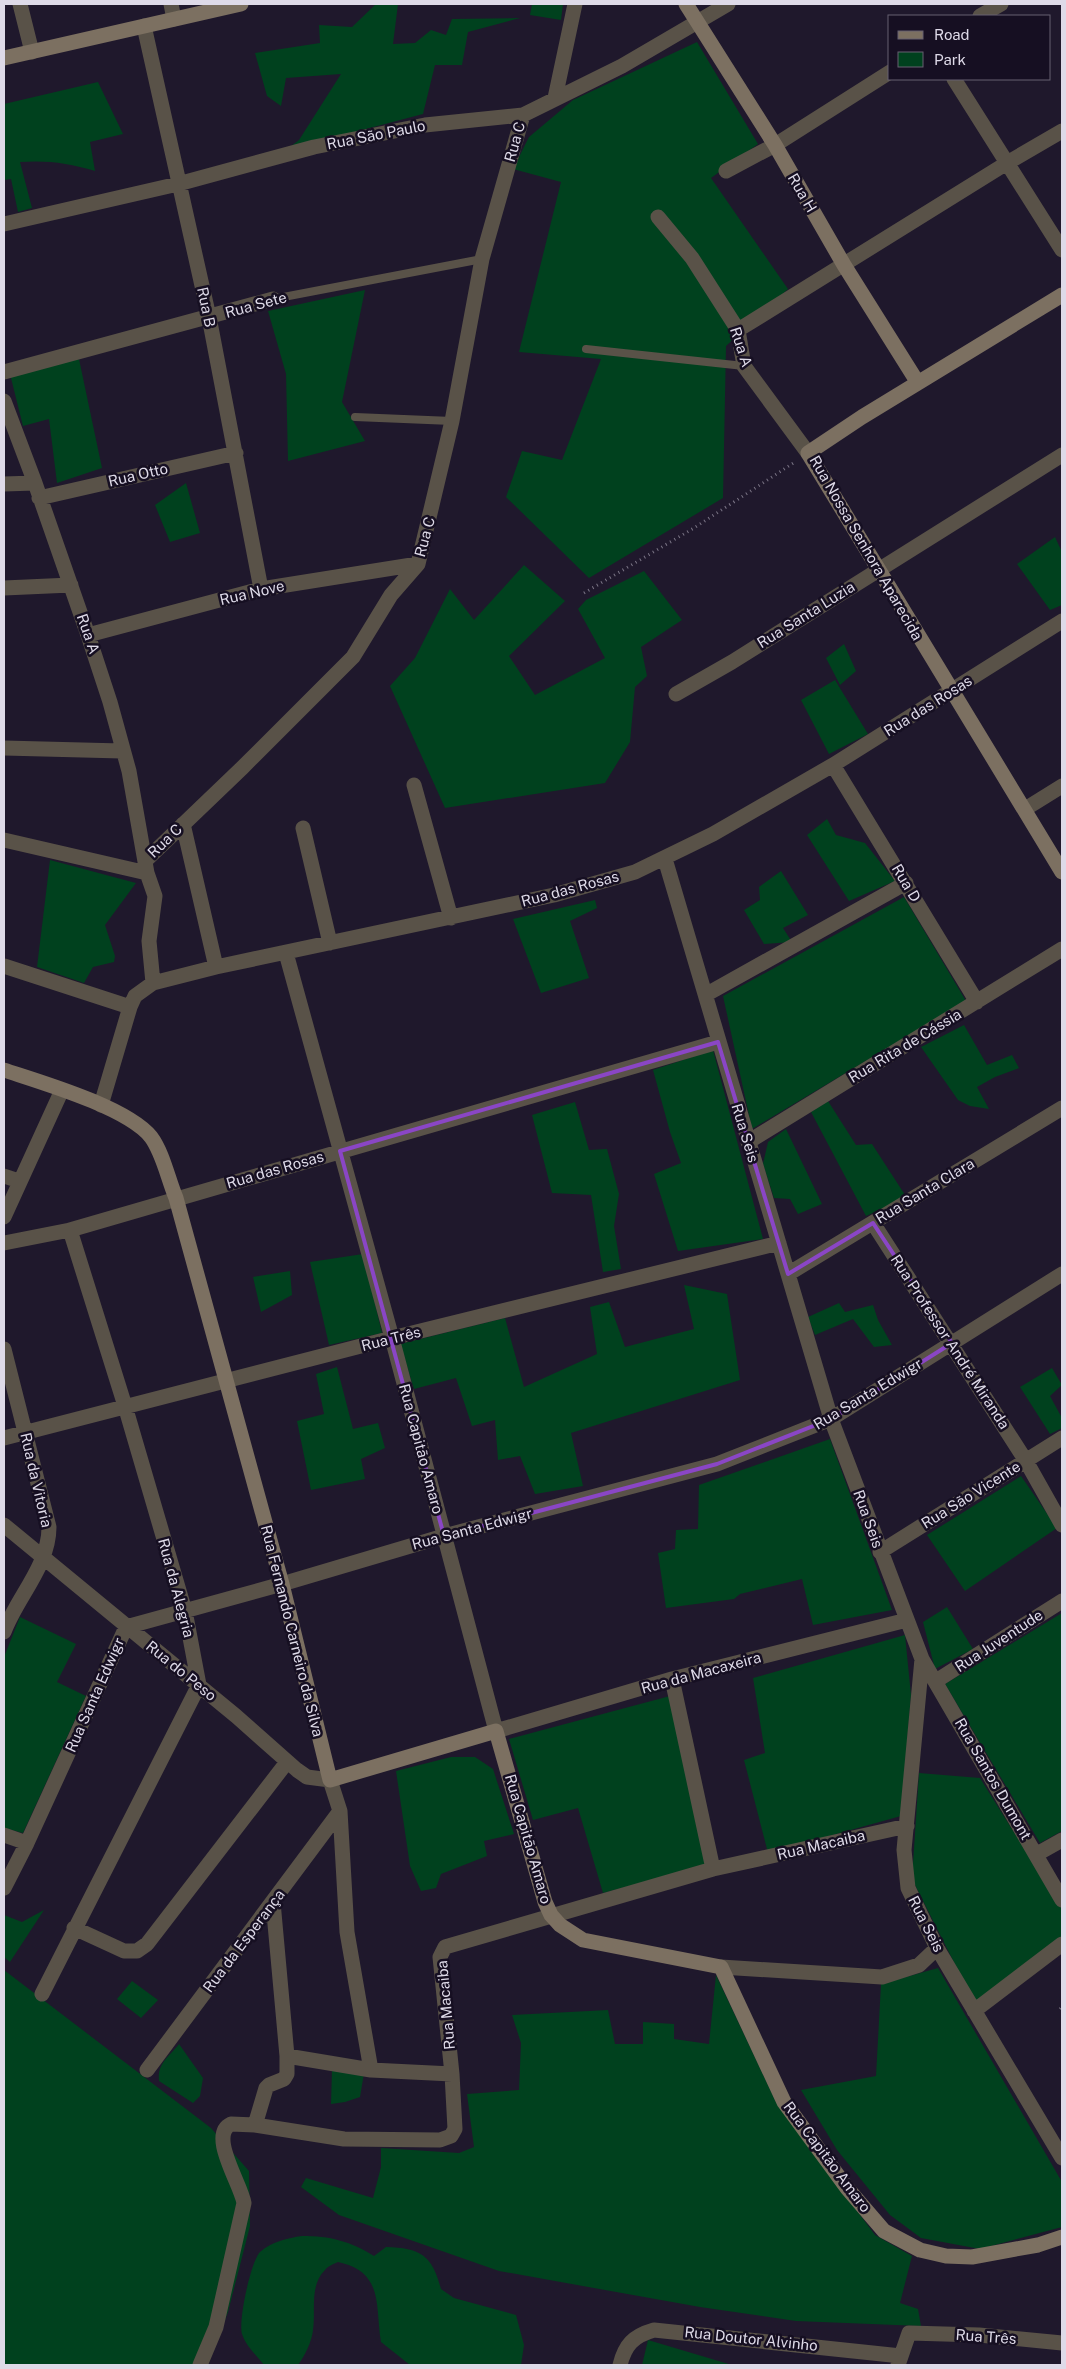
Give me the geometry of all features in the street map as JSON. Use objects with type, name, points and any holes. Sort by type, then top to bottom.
[{"type":"street","points":[[20,4],[32,52]]},
{"type":"street","points":[[171,4],[174,19]]},
{"type":"street","points":[[4,58],[241,4]]},
{"type":"street","points":[[555,98],[575,4]]},
{"type":"street","name":"Rua H","points":[[686,4],[775,145],[844,265],[918,383]]},
{"type":"street","name":"Rua São Paulo","points":[[4,224],[178,184],[323,145],[425,125],[523,115],[622,66],[699,23],[728,4]]},
{"type":"street","points":[[982,15],[1001,4]]},
{"type":"street","name":"Rua B","points":[[144,26],[209,317],[261,590]]},
{"type":"street","points":[[726,171],[775,145],[888,73]]},
{"type":"street","points":[[955,80],[1062,250]]},
{"type":"street","name":"Rua C","points":[[146,867],[183,824],[353,656],[391,595],[418,564],[452,422],[482,259],[523,115]]},
{"type":"street","points":[[738,330],[1007,162],[1062,131]]},
{"type":"street","name":"Rua A","points":[[658,217],[692,258],[738,330],[744,366],[808,453]]},
{"type":"street","name":"Rua Nossa Senhora Aparecida","points":[[1062,295],[808,453],[1062,872]]},
{"type":"street","name":"Rua Sete","points":[[4,372],[273,298]]},
{"type":"street","name":"Rua A","points":[[4,401],[88,635],[110,702],[122,752],[129,771],[146,867],[156,903],[148,941],[152,983]]},
{"type":"street","name":"Rua Otto","points":[[39,498],[236,453]]},
{"type":"street","name":"Rua Santa Luzia","points":[[676,694],[732,662],[1062,455]]},
{"type":"street","points":[[4,484],[35,483]]},
{"type":"street","name":"Rua Nove","points":[[88,635],[261,590],[418,564]]},
{"type":"street","points":[[4,588],[71,586]]},
{"type":"street","name":"Rua das Rosas","points":[[101,1105],[130,1006],[135,996],[152,983],[216,967],[554,895],[635,872],[665,859],[833,765],[952,692],[1062,621]]},
{"type":"street","points":[[4,748],[122,752]]},
{"type":"street","name":"Rua D","points":[[833,765],[906,882],[977,1002]]},
{"type":"street","points":[[414,785],[451,918]]},
{"type":"street","points":[[1025,810],[1062,786]]},
{"type":"street","points":[[183,824],[216,967]]},
{"type":"street","points":[[303,828],[330,944]]},
{"type":"street","points":[[4,840],[146,867]]},
{"type":"street","name":"Rua Seis","points":[[665,859],[831,1419],[922,1660],[904,1850],[908,1888],[937,1948],[1062,2158]]},
{"type":"street","points":[[706,994],[906,882]]},
{"type":"street","name":"Rua Rita de Cássia","points":[[748,1142],[1062,949]]},
{"type":"street","name":"Rua Capitão Amaro","points":[[286,953],[392,1338],[496,1731],[545,1902],[551,1915],[560,1925],[583,1940],[721,1967],[784,2102],[847,2188],[884,2231],[920,2250],[946,2256],[972,2257],[1038,2245],[1062,2237]]},
{"type":"street","points":[[4,966],[130,1006]]},
{"type":"street","name":"Rua das Rosas","points":[[4,1243],[70,1230],[718,1042]]},
{"type":"street","name":"Rua Fernando Carneiro da Silva","points":[[4,1070],[101,1105],[138,1126],[150,1137],[176,1198],[282,1584],[330,1780],[340,1811],[347,1932],[371,2070]]},
{"type":"street","points":[[4,1217],[62,1090]]},
{"type":"street","name":"Rua Santa Clara","points":[[788,1274],[1062,1108]]},
{"type":"street","points":[[4,1176],[19,1181]]},
{"type":"street","name":"Rua Professor André Miranda","points":[[873,1223],[952,1343],[1026,1461],[1062,1525]]},
{"type":"street","name":"Rua da Alegria","points":[[70,1230],[125,1406],[185,1611],[199,1685]]},
{"type":"street","name":"Rua Três","points":[[4,1438],[392,1338],[778,1243]]},
{"type":"street","name":"Rua Santa Edwigr","points":[[4,1888],[27,1843],[126,1627],[282,1584],[444,1536],[717,1464],[831,1419],[1062,1274]]},
{"type":"street","name":"Rua da Vitoria","points":[[4,1349],[50,1527],[49,1541],[43,1558],[5,1626]]},
{"type":"street","name":"Rua São Vicente","points":[[880,1552],[1062,1438]]},
{"type":"street","name":"Rua do Peso","points":[[4,1525],[199,1685],[306,1777],[330,1780]]},
{"type":"street","name":"Rua Juventude","points":[[936,1682],[1062,1601]]},
{"type":"street","name":"Rua da Macaxeira","points":[[496,1731],[672,1679],[907,1620]]},
{"type":"street","name":"Rua Santos Dumont","points":[[922,1660],[1037,1854],[1062,1900]]},
{"type":"street","points":[[672,1679],[713,1869]]},
{"type":"street","points":[[42,1994],[199,1685]]},
{"type":"street","points":[[330,1780],[496,1731]]},
{"type":"street","points":[[74,1928],[124,1951],[137,1951],[147,1944],[287,1762]]},
{"type":"street","name":"Rua da Esperança","points":[[147,2070],[340,1811]]},
{"type":"street","name":"Rua Macaiba","points":[[200,2365],[216,2327],[244,2202],[241,2190],[223,2148],[222,2136],[227,2126],[231,2124],[255,2125],[344,2139],[446,2138],[455,2129],[452,2074],[440,1957],[442,1951],[449,1945],[713,1869],[907,1826]]},
{"type":"street","points":[[4,1835],[27,1843]]},
{"type":"street","points":[[1037,1854],[1062,1840]]},
{"type":"street","points":[[255,2125],[266,2088],[286,2077],[287,2056],[273,1902]]},
{"type":"street","points":[[974,2011],[1062,1944]]},
{"type":"street","points":[[721,1967],[882,1977],[920,1965],[937,1948]]},
{"type":"street","points":[[287,2056],[371,2070],[452,2074]]},
{"type":"street","name":"Rua Doutor Alvinho","points":[[620,2365],[628,2343],[640,2334],[654,2330],[900,2361]]},
{"type":"street","name":"Rua Três","points":[[900,2361],[909,2333],[979,2335],[1062,2343]]},
{"type":"lane","name":"Rua Sete","points":[[273,298],[482,259]]},
{"type":"lane","points":[[586,350],[744,366]]},
{"type":"lane","points":[[356,417],[452,422]]},
{"type":"path","points":[[584,593],[694,528],[808,453]]},
{"type":"highlighted area","points":[[718,1042],[788,1274],[873,1223],[952,1343],[831,1419],[717,1464],[444,1536],[340,1151]]},
{"type":"green space","points":[[376,4],[398,4],[393,44],[415,43],[431,30],[446,35],[452,19],[520,18],[468,32],[462,65],[435,65],[423,114],[286,150],[299,140],[341,74],[286,78],[281,106],[267,96],[255,53],[320,43],[319,25],[352,27]]},
{"type":"green space","points":[[532,4],[563,4],[561,20],[530,15]]},
{"type":"green space","points":[[697,42],[758,144],[711,178],[788,289],[726,346],[723,498],[589,578],[506,497],[522,451],[562,460],[601,359],[519,352],[561,182],[513,169],[529,137],[573,100]]},
{"type":"green space","points":[[98,82],[123,134],[90,142],[95,171],[58,163],[20,162],[32,208],[18,212],[11,179],[4,180],[4,104]]},
{"type":"green space","points":[[365,290],[342,402],[365,441],[288,461],[286,374],[268,311]]},
{"type":"green space","points":[[79,359],[102,468],[57,483],[49,419],[23,426],[10,374]]},
{"type":"green space","points":[[186,483],[200,533],[170,542],[155,505]]},
{"type":"green space","points":[[1055,537],[1062,552],[1062,605],[1050,610],[1017,564]]},
{"type":"green space","points":[[524,565],[565,601],[509,656],[535,695],[605,658],[578,609],[586,600],[644,571],[682,620],[641,647],[647,676],[635,687],[630,742],[605,783],[445,808],[390,686],[415,658],[450,589],[474,620]]},
{"type":"green space","points":[[844,644],[856,671],[840,685],[826,658]]},
{"type":"green space","points":[[835,680],[868,734],[829,754],[801,700]]},
{"type":"green space","points":[[827,819],[836,835],[865,843],[895,881],[849,901],[807,835]]},
{"type":"green space","points":[[50,860],[136,883],[105,925],[115,956],[114,962],[93,967],[84,983],[37,967]]},
{"type":"green space","points":[[781,871],[808,915],[783,928],[792,942],[764,944],[744,910],[760,900],[759,887]]},
{"type":"green space","points":[[904,897],[966,1001],[752,1129],[723,996]]},
{"type":"green space","points":[[595,900],[597,908],[570,921],[589,978],[541,993],[513,919]]},
{"type":"green space","points":[[964,1025],[987,1065],[1012,1055],[1019,1068],[995,1077],[977,1087],[989,1109],[970,1106],[958,1100],[921,1047]]},
{"type":"green space","points":[[713,1050],[763,1239],[678,1251],[654,1174],[681,1163],[670,1132],[653,1070]]},
{"type":"green space","points":[[828,1101],[856,1145],[872,1144],[907,1198],[866,1216],[811,1112]]},
{"type":"green space","points":[[575,1102],[589,1150],[607,1149],[619,1194],[614,1226],[621,1269],[603,1272],[591,1195],[552,1193],[532,1115]]},
{"type":"green space","points":[[786,1129],[822,1204],[798,1214],[790,1199],[774,1198],[763,1164],[768,1142]]},
{"type":"green space","points":[[363,1254],[382,1333],[329,1345],[310,1262]]},
{"type":"green space","points":[[290,1271],[292,1295],[261,1312],[253,1277]]},
{"type":"green space","points":[[684,1285],[727,1294],[740,1380],[571,1433],[583,1486],[535,1494],[520,1456],[498,1460],[495,1420],[472,1426],[456,1378],[414,1389],[400,1344],[505,1318],[524,1387],[597,1354],[590,1307],[609,1302],[625,1347],[694,1329]]},
{"type":"green space","points":[[839,1303],[845,1312],[873,1305],[878,1320],[892,1345],[874,1347],[853,1319],[815,1335],[808,1317]]},
{"type":"green space","points":[[337,1367],[353,1429],[378,1423],[385,1448],[361,1459],[365,1479],[311,1490],[297,1421],[324,1414],[316,1374]]},
{"type":"green space","points":[[1052,1368],[1062,1385],[1050,1396],[1062,1418],[1062,1428],[1050,1434],[1020,1387]]},
{"type":"green space","points":[[830,1439],[892,1610],[813,1625],[802,1579],[740,1594],[734,1599],[666,1608],[658,1553],[675,1549],[676,1530],[698,1529],[699,1485]]},
{"type":"green space","points":[[1021,1476],[1057,1528],[965,1591],[927,1535]]},
{"type":"green space","points":[[947,1607],[973,1649],[935,1669],[923,1622]]},
{"type":"green space","points":[[1062,1613],[1062,1831],[1040,1843],[945,1684]]},
{"type":"green space","points":[[20,1617],[76,1644],[57,1682],[86,1696],[23,1833],[4,1828],[4,1657]]},
{"type":"green space","points":[[905,1635],[911,1695],[901,1816],[768,1853],[744,1760],[765,1753],[753,1678]]},
{"type":"green space","points":[[670,1696],[707,1866],[603,1893],[578,1808],[533,1820],[509,1739]]},
{"type":"green space","points":[[451,1757],[475,1757],[493,1769],[514,1834],[484,1841],[487,1856],[441,1874],[436,1888],[421,1891],[410,1866],[396,1771]]},
{"type":"green space","points":[[919,1773],[980,1778],[1062,1909],[1062,1936],[976,2006],[912,1879]]},
{"type":"green space","points":[[44,1910],[10,1962],[4,1957],[4,1915],[22,1922]]},
{"type":"green space","points":[[938,1968],[1062,2182],[1062,2227],[980,2249],[921,2238],[890,2215],[837,2150],[801,2090],[876,2076],[881,1984]]},
{"type":"green space","points":[[4,1970],[211,2128],[249,2171],[250,2226],[228,2312],[208,2365],[4,2365]]},
{"type":"green space","points":[[716,1975],[776,2102],[875,2235],[912,2256],[900,2303],[918,2309],[921,2326],[796,2321],[700,2307],[499,2271],[339,2215],[301,2187],[306,2178],[373,2198],[381,2167],[381,2148],[459,2153],[474,2147],[467,2094],[519,2090],[521,2043],[512,2015],[608,2010],[615,2044],[643,2044],[643,2022],[674,2024],[674,2039],[709,2044]]},
{"type":"green space","points":[[132,1981],[158,2000],[141,2018],[117,1999]]},
{"type":"green space","points":[[179,2044],[203,2078],[200,2096],[193,2103],[159,2081],[162,2065]]},
{"type":"green space","points":[[332,2069],[364,2073],[360,2097],[331,2104]]},
{"type":"green space","points":[[302,2236],[339,2240],[374,2256],[386,2247],[408,2249],[423,2256],[434,2268],[441,2289],[454,2298],[516,2315],[524,2345],[521,2365],[410,2365],[381,2342],[377,2303],[370,2282],[353,2267],[338,2262],[326,2269],[317,2283],[314,2298],[312,2334],[308,2348],[301,2361],[298,2365],[264,2365],[242,2334],[242,2317],[249,2278],[260,2252],[274,2243]]},
{"type":"green space","points":[[648,2340],[732,2365],[642,2365]]}]
